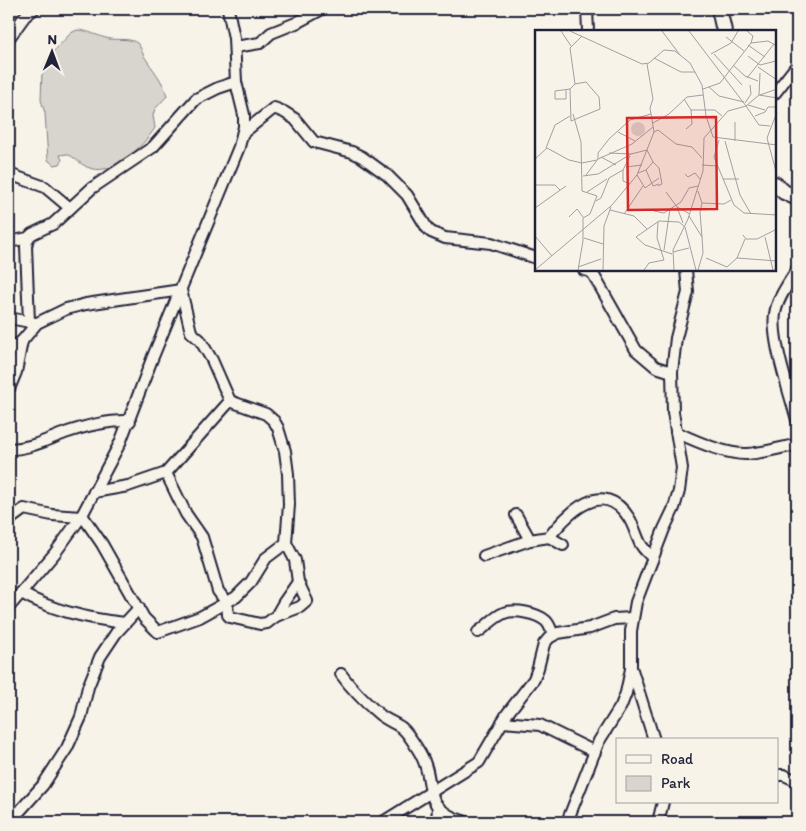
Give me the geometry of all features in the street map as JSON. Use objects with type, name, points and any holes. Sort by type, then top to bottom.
[{"type":"main road","points":[[719,9],[724,30]]},
{"type":"main road","points":[[776,185],[784,192],[797,198]]},
{"type":"street","points":[[9,38],[25,16],[34,9]]},
{"type":"street","points":[[9,607],[55,553],[81,516],[130,421],[152,359],[243,133],[244,110],[236,82],[234,47],[228,9]]},
{"type":"street","points":[[234,47],[260,43],[271,33],[296,23],[322,9]]},
{"type":"street","points":[[587,9],[588,30]]},
{"type":"street","points":[[776,93],[797,64]]},
{"type":"street","points":[[9,242],[28,238],[32,234],[53,224],[92,188],[153,147],[196,99],[218,88],[236,82]]},
{"type":"street","points":[[243,133],[274,108],[280,110],[299,123],[314,142],[339,147],[358,155],[391,179],[407,194],[431,232],[446,238],[491,243],[534,257]]},
{"type":"street","points":[[9,174],[45,187],[70,208]]},
{"type":"street","points":[[9,389],[16,372],[22,341],[33,322],[26,246],[28,238]]},
{"type":"street","points":[[797,269],[777,307],[775,319],[782,364],[797,420]]},
{"type":"street","points":[[589,271],[593,274],[636,350],[656,368],[672,372]]},
{"type":"street","points":[[567,822],[602,736],[621,706],[630,682],[632,618],[652,558],[674,508],[680,485],[682,468],[672,404],[672,372],[676,338],[688,292],[686,271]]},
{"type":"street","points":[[9,318],[33,322],[75,306],[181,290]]},
{"type":"street","points":[[166,473],[186,514],[202,537],[218,592],[227,603],[228,615],[233,619],[260,624],[267,623],[276,616],[300,607],[306,602],[307,599],[298,582],[295,560],[286,543],[289,485],[286,456],[278,428],[274,421],[266,414],[230,400],[212,360],[200,340],[191,332],[181,290]]},
{"type":"street","points":[[9,350],[22,341]]},
{"type":"street","points":[[94,492],[128,486],[166,473],[230,400]]},
{"type":"street","points":[[9,449],[24,448],[38,444],[96,424],[130,421]]},
{"type":"street","points":[[676,432],[737,454],[752,454],[797,444]]},
{"type":"street","points":[[549,537],[566,516],[578,508],[592,502],[607,500],[616,504],[630,519],[640,543],[652,558]]},
{"type":"street","points":[[9,520],[24,509],[52,515],[81,516]]},
{"type":"street","points":[[516,515],[530,540]]},
{"type":"street","points":[[81,516],[102,544],[144,618],[158,632],[200,617],[227,603],[246,588],[266,558],[286,543]]},
{"type":"street","points":[[484,556],[530,540],[549,537],[564,545]]},
{"type":"street","points":[[276,616],[298,582]]},
{"type":"street","points":[[9,590],[59,610],[125,624]]},
{"type":"street","points":[[10,822],[43,785],[67,748],[81,717],[88,687],[97,663],[108,644],[139,608]]},
{"type":"street","points":[[478,632],[502,614],[517,612],[543,619],[547,622],[553,635]]},
{"type":"street","points":[[383,822],[479,762],[502,722],[534,679],[544,644],[553,635],[563,631],[590,628],[619,618],[632,618]]},
{"type":"street","points":[[631,670],[653,738]]},
{"type":"street","points":[[341,674],[378,713],[407,734],[421,755],[430,794],[438,807],[448,816],[466,822]]},
{"type":"street","points":[[502,722],[540,725],[595,752]]},
{"type":"street","points":[[778,775],[784,775],[797,781]]},
{"type":"street","points":[[658,822],[663,804]]},
{"type":"street","points":[[437,822],[438,807]]},
{"type":"green space","points":[[77,30],[110,39],[128,40],[137,43],[160,80],[167,96],[155,109],[153,115],[155,128],[143,143],[126,159],[116,165],[97,170],[87,167],[67,154],[60,155],[62,160],[60,164],[54,165],[48,160],[45,113],[41,100],[42,72],[53,52],[71,33]]}]
